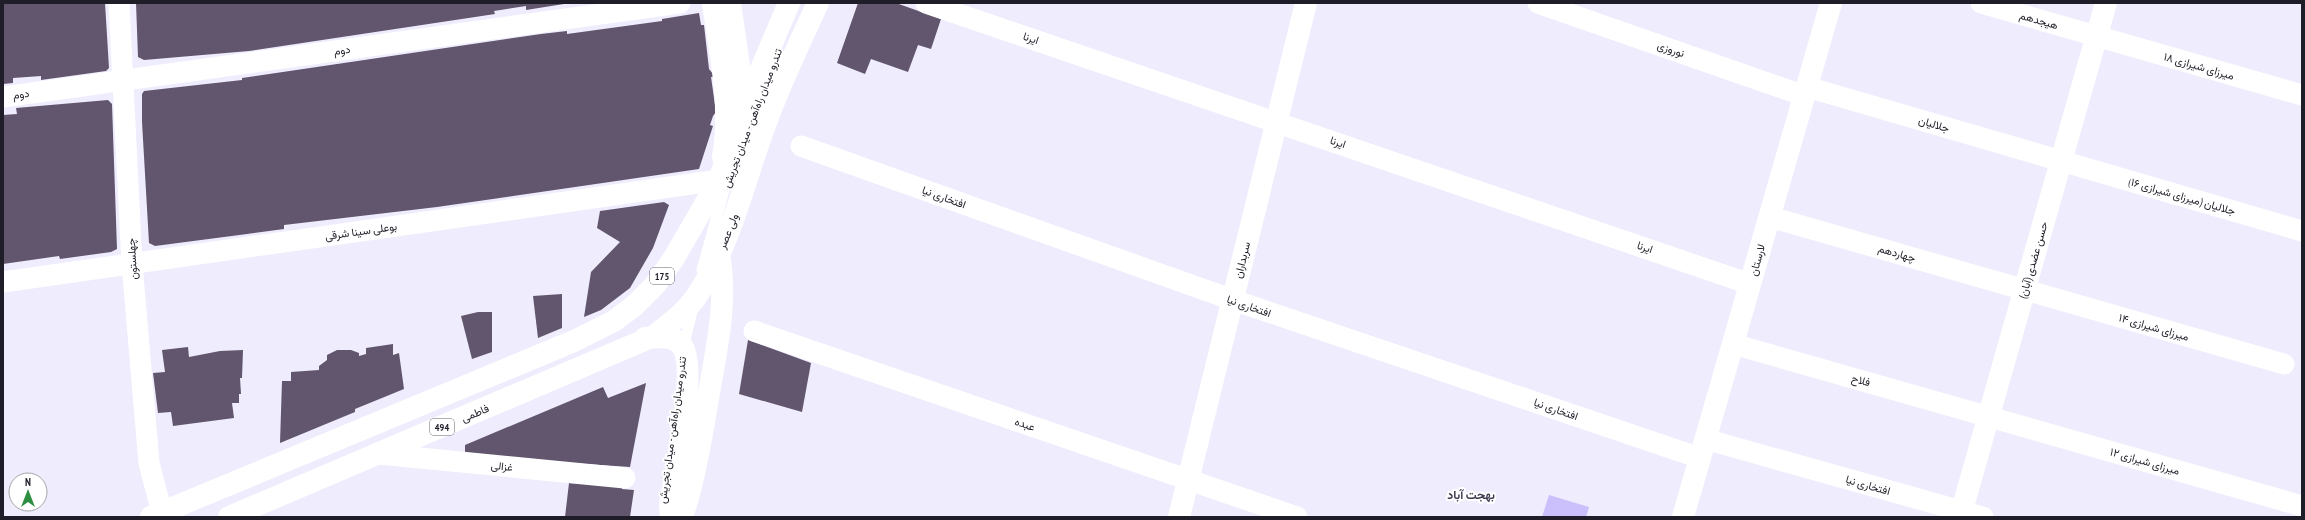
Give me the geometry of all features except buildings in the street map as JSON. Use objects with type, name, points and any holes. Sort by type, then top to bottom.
[{"type":"main road","points":[[713,3],[725,88],[726,141],[719,180]]},
{"type":"main road","points":[[730,3],[738,59],[753,118]]},
{"type":"main road","name":"ولی عصر","points":[[682,517],[693,484],[721,321],[724,294],[719,254],[734,218],[753,118],[770,48],[789,3]]},
{"type":"main road","name":"ولی عصر","points":[[574,341],[624,314],[655,285],[674,258],[818,3]]},
{"type":"main road","name":"سربداران","points":[[1179,517],[1306,3]]},
{"type":"main road","name":"لارستان","points":[[1683,517],[1831,3]]},
{"type":"main road","name":"حسن عضدی (آبان)","points":[[1961,514],[2106,3]]},
{"type":"main road","points":[[738,59],[747,64],[754,64],[770,48]]},
{"type":"main road","name":"494","points":[[653,337],[674,320],[696,297],[719,254]]},
{"type":"main road","name":"494","points":[[159,516],[574,341],[653,337],[670,338],[683,346]]},
{"type":"main road","name":"فاطمی","points":[[229,517],[653,337]]},
{"type":"main road","points":[[671,517],[670,505],[688,383],[687,359],[683,346]]},
{"type":"street","name":"چهلستون","points":[[119,3],[132,264],[149,462],[159,516]]},
{"type":"street","name":"دوم","points":[[3,97],[680,3]]},
{"type":"street","name":"ايرنا","points":[[926,3],[1277,121],[1750,284]]},
{"type":"street","name":"نوروزی","points":[[1538,3],[1806,91]]},
{"type":"street","name":"هیجدهم","points":[[1981,3],[2097,37]]},
{"type":"street","name":"میرزای شیرازی ۱۸","points":[[2097,37],[2302,95]]},
{"type":"street","name":"جلالیان","points":[[1806,91],[2061,161]]},
{"type":"street","name":"افتخاری نیا","points":[[801,146],[1233,300],[1703,448],[1961,514],[1983,517]]},
{"type":"street","name":"جلالیان (میرزای شیرازی ۱۶)","points":[[2061,161],[2302,231]]},
{"type":"street","name":"بوعلی سینا شرقی","points":[[3,282],[719,180]]},
{"type":"street","name":"چهاردهم","points":[[1770,217],[2025,290]]},
{"type":"street","name":"میرزای شیرازی ۱۴","points":[[2025,290],[2284,364]]},
{"type":"street","name":"عبده","points":[[754,330],[1297,517]]},
{"type":"street","name":"فلاح","points":[[1733,344],[1988,416]]},
{"type":"street","name":"میرزای شیرازی ۱۲","points":[[1988,416],[2302,506]]},
{"type":"street","name":"غزالی","points":[[379,454],[625,478]]},
{"type":"lane","name":"تندرو میدان راه‌آهن - میدان تجریش","points":[[660,517],[683,346],[726,183],[798,3]]},
{"type":"shaded area","points":[[1549,495],[1589,507],[1586,517],[1542,517]]},
{"type":"district","name":"بهجت آباد","points":[[1471,495]]}]
